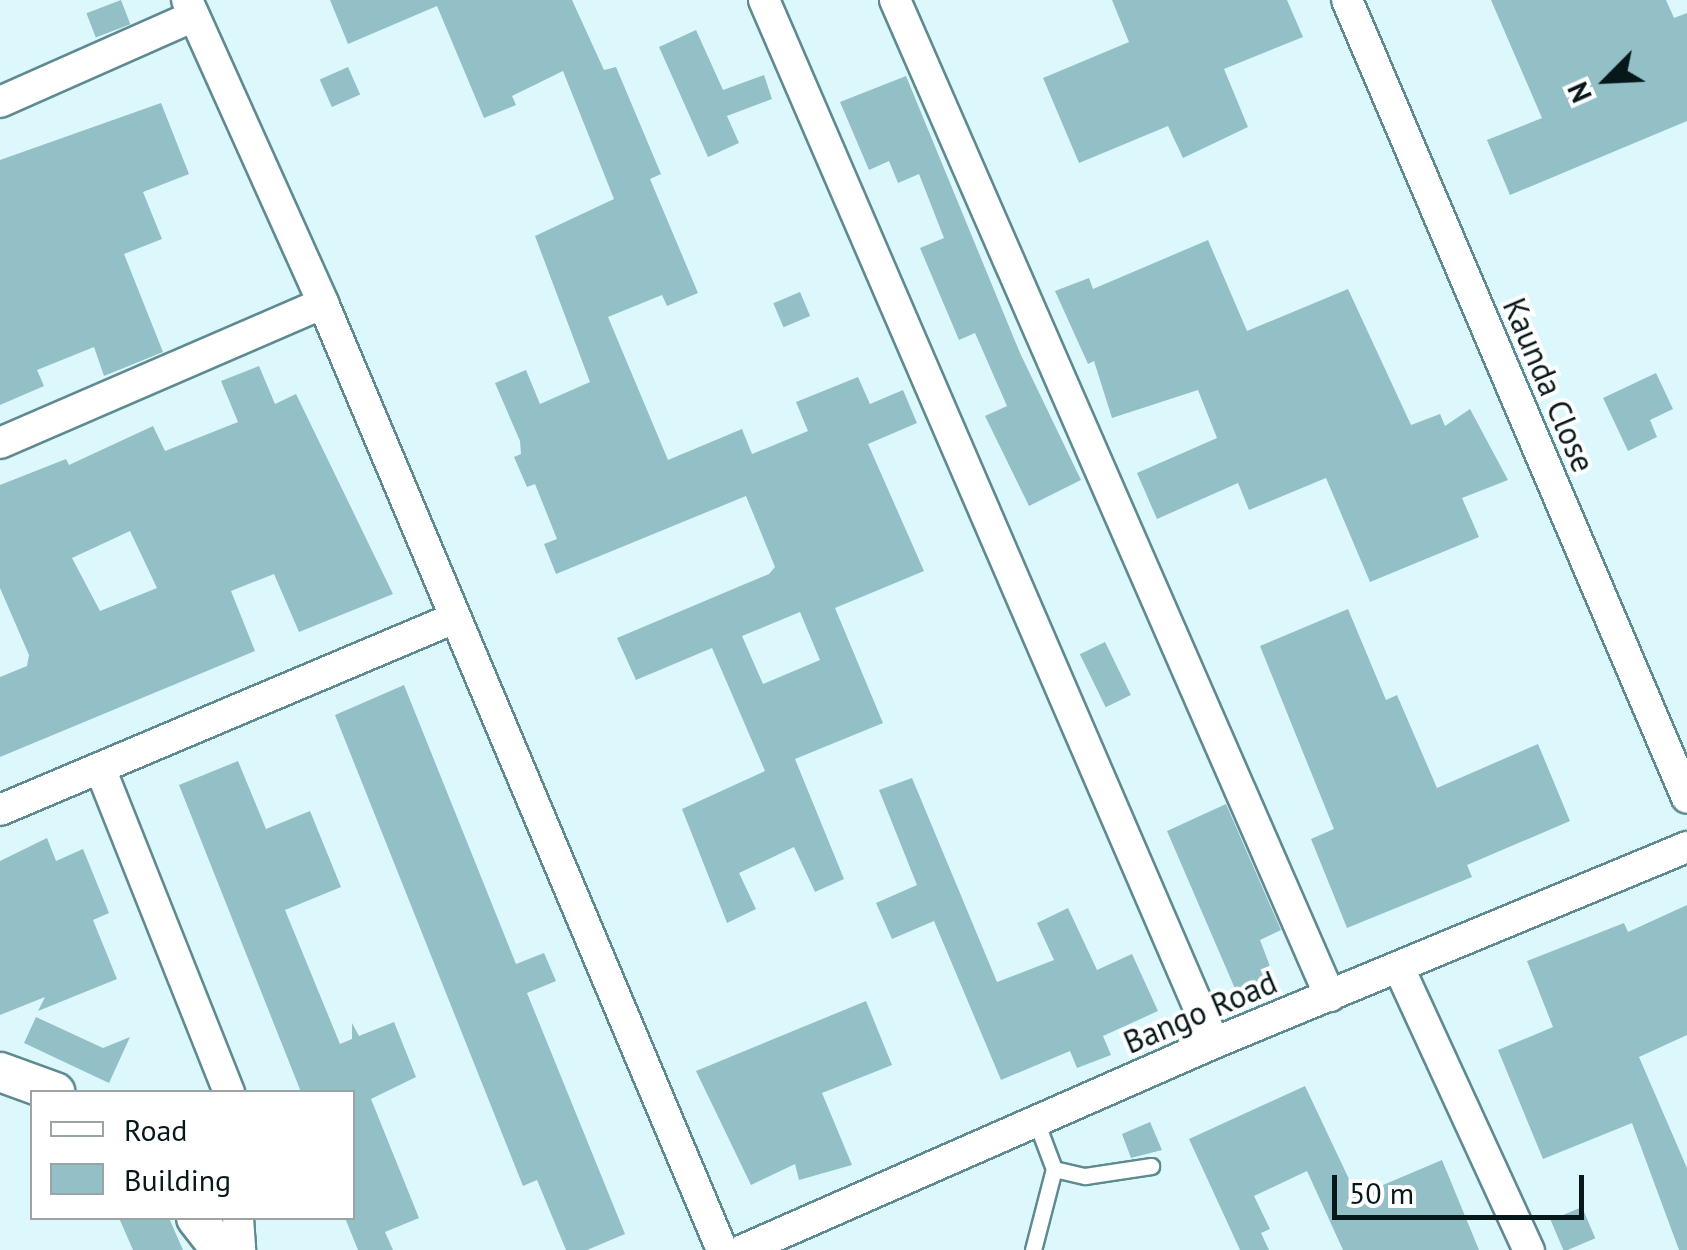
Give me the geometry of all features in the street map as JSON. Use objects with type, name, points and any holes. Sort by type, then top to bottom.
[{"type":"street","points":[[764,0],[1214,1042]]},
{"type":"street","points":[[895,0],[1330,996]]},
{"type":"street","name":"Kaunda Close","points":[[1346,0],[1687,798]]},
{"type":"street","points":[[0,102],[191,8],[322,304],[722,1250]]},
{"type":"street","points":[[0,443],[322,304]]},
{"type":"street","points":[[0,810],[455,618]]},
{"type":"street","points":[[100,768],[228,1090]]},
{"type":"street","name":"Bango Road","points":[[742,1250],[1214,1042],[1687,847]]},
{"type":"street","points":[[1399,968],[1529,1250]]},
{"type":"street","points":[[0,1072],[49,1090]]},
{"type":"street","points":[[198,1220],[222,1250]]},
{"type":"street","points":[[238,1220],[240,1250]]},
{"type":"lane","points":[[1033,1250],[1054,1168],[1036,1121]]},
{"type":"lane","points":[[1054,1168],[1085,1176],[1152,1166]]},
{"type":"building","points":[[121,0],[130,24],[96,38],[86,13]]},
{"type":"building","points":[[330,0],[572,0],[604,70],[616,67],[661,174],[650,179],[698,293],[667,306],[662,295],[608,317],[668,460],[742,429],[752,454],[808,431],[796,402],[858,377],[870,404],[903,390],[917,423],[868,444],[924,571],[835,608],[883,723],[795,759],[844,879],[815,892],[794,847],[739,873],[756,909],[727,923],[682,809],[765,771],[712,648],[636,680],[617,638],[769,574],[775,567],[746,496],[556,574],[544,544],[557,539],[535,484],[527,487],[514,457],[521,454],[520,441],[495,383],[526,370],[540,404],[590,382],[535,236],[614,199],[563,71],[512,96],[516,105],[484,118],[437,6],[348,44]],"holes":[[[800,612],[820,660],[763,684],[742,636]]]},
{"type":"building","points":[[1112,0],[1287,0],[1303,37],[1224,69],[1248,127],[1183,158],[1168,126],[1079,163],[1043,78],[1129,42]]},
{"type":"building","points":[[1491,0],[1666,0],[1674,18],[1687,13],[1687,121],[1510,195],[1487,140],[1542,118]]},
{"type":"building","points":[[696,30],[723,90],[764,75],[772,99],[727,116],[739,143],[708,157],[659,47]]},
{"type":"building","points":[[348,67],[360,94],[332,107],[320,80]]},
{"type":"building","points":[[906,76],[1020,353],[1081,480],[1029,506],[985,416],[1007,406],[975,333],[959,340],[920,248],[944,238],[919,174],[898,183],[889,161],[869,170],[840,102]]},
{"type":"building","points":[[161,103],[189,174],[143,192],[162,239],[124,254],[163,352],[104,376],[94,347],[37,370],[44,386],[0,405],[0,160]]},
{"type":"building","points":[[1208,240],[1247,331],[1348,289],[1411,425],[1440,414],[1445,426],[1470,409],[1508,480],[1462,498],[1479,537],[1370,582],[1326,478],[1249,510],[1238,483],[1157,519],[1137,473],[1217,438],[1198,390],[1112,418],[1094,361],[1088,364],[1055,291],[1089,278],[1093,289]]},
{"type":"building","points":[[800,292],[810,316],[783,327],[773,303]]},
{"type":"building","points":[[259,366],[275,404],[296,394],[393,594],[299,632],[274,574],[231,591],[255,651],[0,757],[0,677],[27,666],[29,655],[0,588],[0,485],[66,459],[69,465],[153,426],[165,451],[238,422],[221,381]],"holes":[[[130,531],[157,588],[100,611],[72,558]]]},
{"type":"building","points":[[1656,373],[1673,409],[1650,420],[1657,437],[1628,451],[1603,398]]},
{"type":"building","points":[[1348,609],[1386,700],[1397,695],[1437,788],[1538,744],[1570,821],[1467,865],[1472,877],[1347,928],[1311,839],[1334,829],[1260,646]]},
{"type":"building","points":[[1105,642],[1131,695],[1106,707],[1080,654]]},
{"type":"building","points":[[404,685],[516,964],[544,953],[556,981],[527,993],[625,1234],[587,1250],[566,1250],[537,1180],[523,1186],[335,715]]},
{"type":"building","points":[[238,761],[266,829],[310,811],[341,887],[285,910],[340,1044],[352,1039],[352,1023],[359,1036],[394,1022],[416,1077],[371,1099],[419,1218],[385,1232],[393,1250],[358,1250],[346,1220],[355,1220],[355,1090],[300,1090],[179,785]]},
{"type":"building","points":[[912,778],[997,982],[1054,960],[1037,923],[1068,908],[1097,970],[1132,954],[1158,1011],[1103,1036],[1111,1055],[1077,1068],[1070,1051],[1001,1080],[934,921],[892,939],[876,903],[917,885],[879,790]]},
{"type":"building","points":[[1226,804],[1281,930],[1260,940],[1274,977],[1236,991],[1167,831]]},
{"type":"building","points":[[47,838],[56,861],[83,849],[109,913],[93,920],[117,979],[38,1011],[45,997],[0,1015],[0,861]]},
{"type":"building","points":[[1687,905],[1687,1035],[1639,1057],[1687,1168],[1687,1250],[1679,1250],[1632,1123],[1543,1159],[1498,1050],[1553,1027],[1527,961],[1624,923],[1628,932]]},
{"type":"building","points":[[866,1001],[892,1065],[822,1093],[852,1165],[799,1180],[795,1164],[751,1185],[696,1071]]},
{"type":"building","points":[[36,1017],[103,1048],[130,1037],[109,1083],[24,1043]]},
{"type":"building","points":[[1305,1086],[1357,1196],[1442,1160],[1479,1250],[1343,1250],[1307,1171],[1254,1196],[1270,1229],[1261,1233],[1269,1250],[1240,1250],[1189,1139]]},
{"type":"building","points":[[1150,1122],[1162,1150],[1131,1158],[1122,1134]]},
{"type":"building","points":[[1582,1207],[1595,1238],[1563,1250],[1551,1220]]},
{"type":"building","points":[[120,1220],[170,1220],[183,1250],[133,1250]]}]
